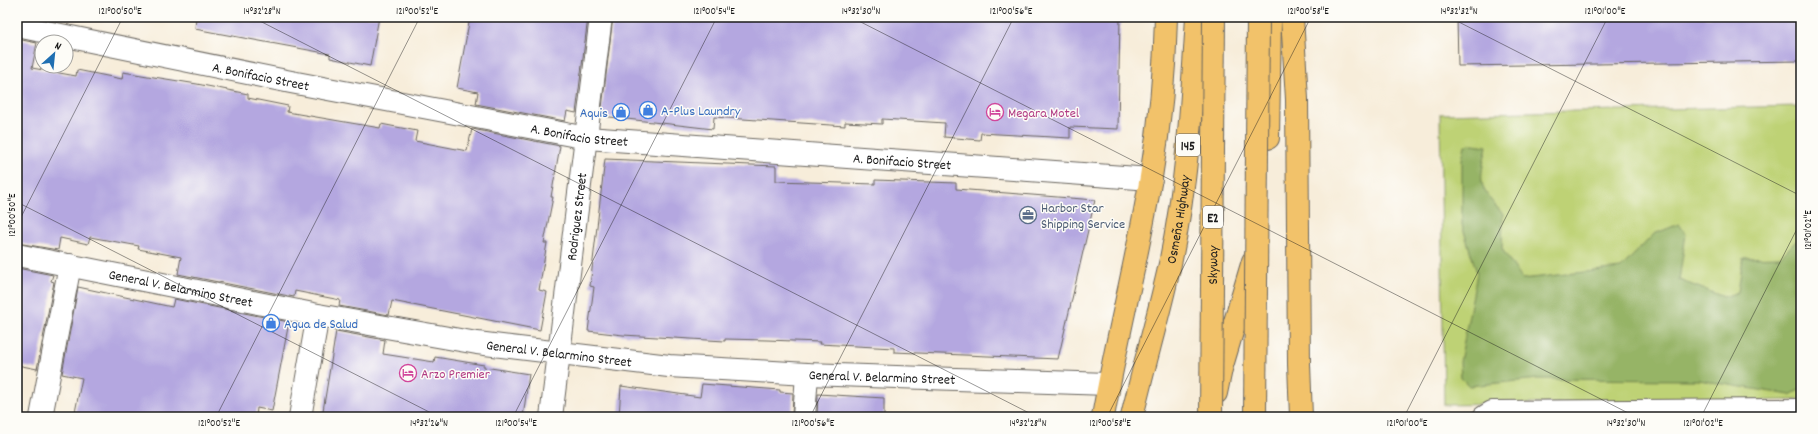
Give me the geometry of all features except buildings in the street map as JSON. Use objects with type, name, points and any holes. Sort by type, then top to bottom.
[{"type":"main road","points":[[1102,417],[1151,179],[1159,122],[1166,52],[1166,17]]},
{"type":"main road","name":"Osmeña Highway","points":[[1132,417],[1168,272],[1184,180],[1193,84],[1197,17]]},
{"type":"main road","name":"Skyway","points":[[1211,417],[1214,17]]},
{"type":"main road","points":[[1255,417],[1258,17]]},
{"type":"main road","points":[[1265,417],[1265,222],[1270,17]]},
{"type":"main road","points":[[1292,17],[1297,99],[1299,364],[1301,417]]},
{"type":"main road","points":[[1211,417],[1221,369],[1265,222]]},
{"type":"street","name":"Rodriguez Street","points":[[551,417],[601,17]]},
{"type":"street","name":"A. Bonifacio Street","points":[[17,26],[291,82],[587,138],[1088,173],[1151,179]]},
{"type":"street","name":"General V. Belarmino Street","points":[[17,255],[318,315],[477,343],[559,353],[669,366],[807,374],[1108,384]]},
{"type":"street","points":[[41,417],[70,265]]},
{"type":"street","points":[[300,417],[318,315]]},
{"type":"street","points":[[804,417],[807,374]]},
{"type":"street","points":[[1484,417],[1492,412],[1801,410]]},
{"type":"green space","points":[[1801,106],[1801,400],[1444,405],[1440,114]]},
{"type":"green space","points":[[1473,144],[1487,146],[1482,168],[1482,183],[1488,197],[1503,214],[1502,249],[1522,279],[1621,268],[1654,234],[1679,224],[1686,234],[1679,280],[1724,297],[1738,292],[1743,258],[1780,257],[1801,236],[1801,389],[1790,395],[1699,380],[1538,379],[1469,386],[1461,378],[1460,362],[1477,273],[1462,225],[1462,159],[1465,145]]},
{"type":"place","name":"A-Plus Laundry","points":[[648,110]]},
{"type":"place","name":"Aquis","points":[[621,112]]},
{"type":"place","name":"Megara Motel","points":[[995,112]]},
{"type":"place","name":"Harbor Star Shipping Service","points":[[1028,215]]},
{"type":"place","name":"Agua de Salud","points":[[271,323]]},
{"type":"place","name":"Arzo Premier","points":[[408,373]]}]
